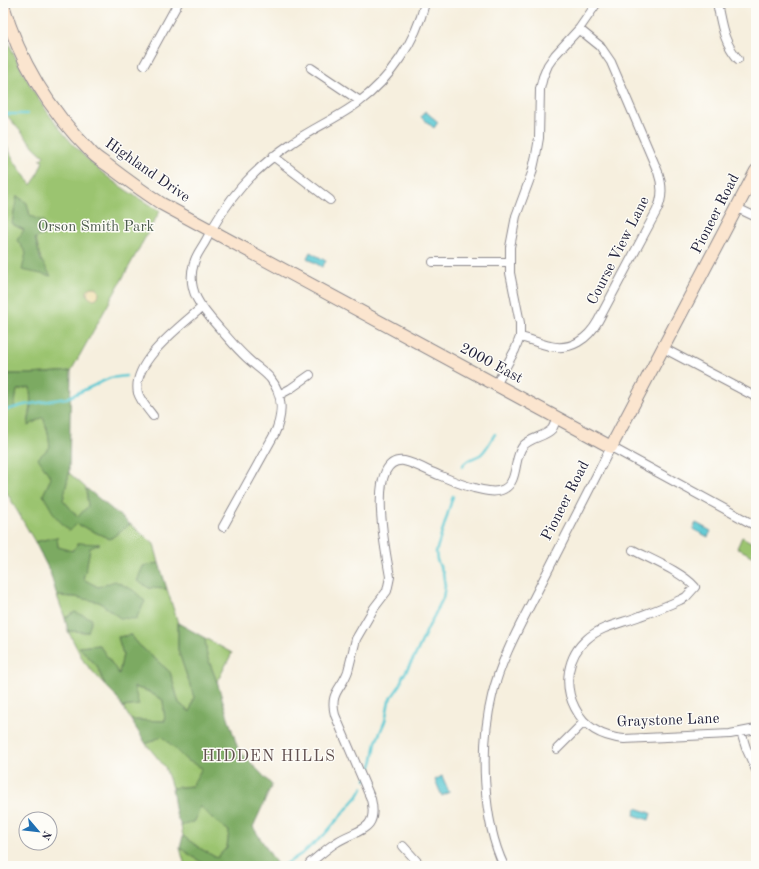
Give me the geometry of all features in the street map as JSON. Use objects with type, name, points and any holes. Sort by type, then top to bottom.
[{"type":"street","points":[[144,65],[178,3]]},
{"type":"street","points":[[223,527],[277,428],[280,421],[281,408],[279,395],[270,378],[246,357],[201,308],[191,283],[191,272],[194,261],[217,217],[228,201],[257,170],[273,156],[360,101],[386,75],[398,60],[417,27],[425,3]]},
{"type":"street","points":[[496,385],[515,350],[520,337],[520,323],[509,262],[510,247],[516,216],[532,173],[536,155],[539,138],[540,89],[543,77],[548,65],[555,55],[579,29],[597,3]]},
{"type":"street","points":[[717,3],[725,39],[730,50],[738,59]]},
{"type":"street","name":"Highland Drive","points":[[3,5],[10,28],[30,71],[55,111],[91,153],[135,187],[210,231]]},
{"type":"street","name":"Course View Lane","points":[[520,337],[551,347],[559,347],[576,344],[589,335],[598,321],[656,212],[661,199],[662,185],[658,172],[611,62],[600,46],[579,29]]},
{"type":"street","points":[[311,68],[360,101]]},
{"type":"street","points":[[273,156],[330,200]]},
{"type":"street","name":"Pioneer Road","points":[[504,866],[494,834],[488,802],[484,762],[486,727],[492,695],[508,648],[611,447],[756,171]]},
{"type":"street","points":[[737,208],[756,217]]},
{"type":"street","name":"2000 East","points":[[210,231],[756,526]]},
{"type":"street","points":[[432,262],[509,262]]},
{"type":"street","points":[[154,416],[142,402],[138,393],[140,374],[152,354],[201,308]]},
{"type":"street","points":[[663,348],[756,396]]},
{"type":"street","points":[[279,395],[310,375]]},
{"type":"street","points":[[310,863],[338,841],[364,830],[370,822],[372,804],[335,715],[333,698],[347,676],[356,639],[374,608],[387,591],[390,582],[382,519],[381,490],[382,479],[387,468],[396,462],[408,462],[468,487],[480,490],[499,491],[505,489],[512,480],[519,453],[523,447],[533,439],[551,430],[557,418]]},
{"type":"street","points":[[557,749],[584,722],[573,704],[568,683],[568,672],[571,661],[581,645],[594,633],[686,597],[695,587],[691,582],[680,575],[633,550]]},
{"type":"street","name":"Graystone Lane","points":[[584,722],[599,733],[612,738],[624,739],[741,732],[756,729]]},
{"type":"street","points":[[741,732],[746,748],[756,770]]},
{"type":"street","points":[[403,846],[421,866]]},
{"type":"green space","name":"Orson Smith Park","points":[[3,30],[31,86],[42,104],[67,138],[104,174],[127,191],[160,211],[71,371],[31,374],[3,374],[3,138],[14,161],[31,185],[36,178],[43,161],[40,160],[44,156],[35,148],[3,111]],"holes":[[[17,196],[27,203],[41,260],[50,275],[38,273],[26,253],[24,230],[12,224]]]},
{"type":"green space","points":[[17,196],[27,203],[30,216],[43,221],[47,234],[35,238],[41,260],[51,276],[22,270],[26,253],[17,240],[24,230],[12,224]]},
{"type":"green space","points":[[71,371],[69,473],[63,500],[78,517],[88,506],[86,488],[130,524],[110,539],[77,524],[69,531],[55,516],[43,495],[51,478],[38,458],[50,447],[48,432],[43,417],[28,426],[31,406],[30,387],[17,390],[14,409],[3,410],[3,374],[31,374]]},
{"type":"green space","points":[[30,386],[31,406],[28,425],[43,417],[48,432],[50,447],[39,458],[51,478],[43,495],[77,524],[110,539],[130,524],[154,544],[159,563],[143,566],[149,588],[167,589],[178,623],[178,650],[194,697],[190,712],[179,703],[170,672],[139,645],[131,635],[118,637],[123,654],[119,674],[99,645],[79,647],[97,666],[105,685],[84,662],[68,631],[88,632],[75,612],[65,618],[57,596],[75,597],[99,602],[120,618],[98,587],[83,579],[90,548],[99,544],[72,551],[58,547],[57,537],[35,542],[3,486],[3,410],[14,409],[17,390]]},
{"type":"green space","points":[[69,473],[86,488],[88,506],[78,517],[63,500]]},
{"type":"green space","points":[[57,537],[58,547],[72,551],[79,543],[100,544],[90,548],[83,579],[98,587],[115,581],[133,590],[145,601],[136,619],[120,618],[99,602],[75,597],[57,596],[50,572],[35,542]]},
{"type":"green space","points":[[742,537],[756,545],[756,558],[737,548]]},
{"type":"green space","points":[[159,563],[167,589],[149,588],[137,581],[143,566]]},
{"type":"green space","points":[[75,612],[92,619],[88,632],[68,631],[65,618]]},
{"type":"green space","points":[[178,623],[205,638],[207,656],[217,682],[238,749],[272,785],[253,827],[278,866],[207,866],[180,848],[183,836],[217,858],[227,847],[229,831],[214,820],[200,806],[195,821],[181,826],[176,814],[172,788],[192,786],[202,768],[185,759],[162,736],[146,744],[131,720],[165,721],[163,700],[147,691],[134,687],[139,705],[123,707],[115,695],[105,685],[97,666],[79,647],[99,645],[119,674],[123,654],[118,637],[131,635],[139,645],[170,672],[179,703],[190,712],[194,697],[178,650]]},
{"type":"green space","points":[[205,638],[232,653],[217,682],[207,656]]},
{"type":"green space","points":[[134,687],[147,691],[163,700],[165,721],[131,720],[123,707],[138,705]]},
{"type":"green space","points":[[162,736],[185,759],[202,768],[192,786],[172,788],[165,767],[146,744]]},
{"type":"green space","points":[[199,805],[214,820],[229,831],[227,847],[217,858],[183,836],[181,826],[195,821]]},
{"type":"green space","points":[[180,848],[207,866],[185,866]]},
{"type":"sand","points":[[91,287],[95,287],[99,293],[95,299],[91,299],[87,295],[87,291]]},
{"type":"water","points":[[425,111],[438,122],[434,128],[421,117]]},
{"type":"water","points":[[310,252],[326,261],[322,267],[307,258]]},
{"type":"water","points":[[696,523],[711,531],[708,537],[693,529]]},
{"type":"water","points":[[442,776],[449,792],[442,796],[435,780]]},
{"type":"water","points":[[636,808],[651,813],[649,820],[634,815]]},
{"type":"waterway","points":[[4,114],[27,114]]},
{"type":"waterway","points":[[3,411],[24,405],[67,398],[110,378],[126,376]]},
{"type":"waterway","points":[[462,467],[468,461],[480,455],[487,448],[495,434]]},
{"type":"waterway","points":[[366,780],[373,760],[376,742],[385,721],[389,701],[401,684],[402,678],[416,654],[443,598],[445,586],[443,573],[437,560],[436,552],[453,496]]},
{"type":"waterway","points":[[283,866],[304,852],[324,835],[358,796],[363,787]]},
{"type":"district","name":"HIDDEN HILLS","points":[[269,757]]}]
